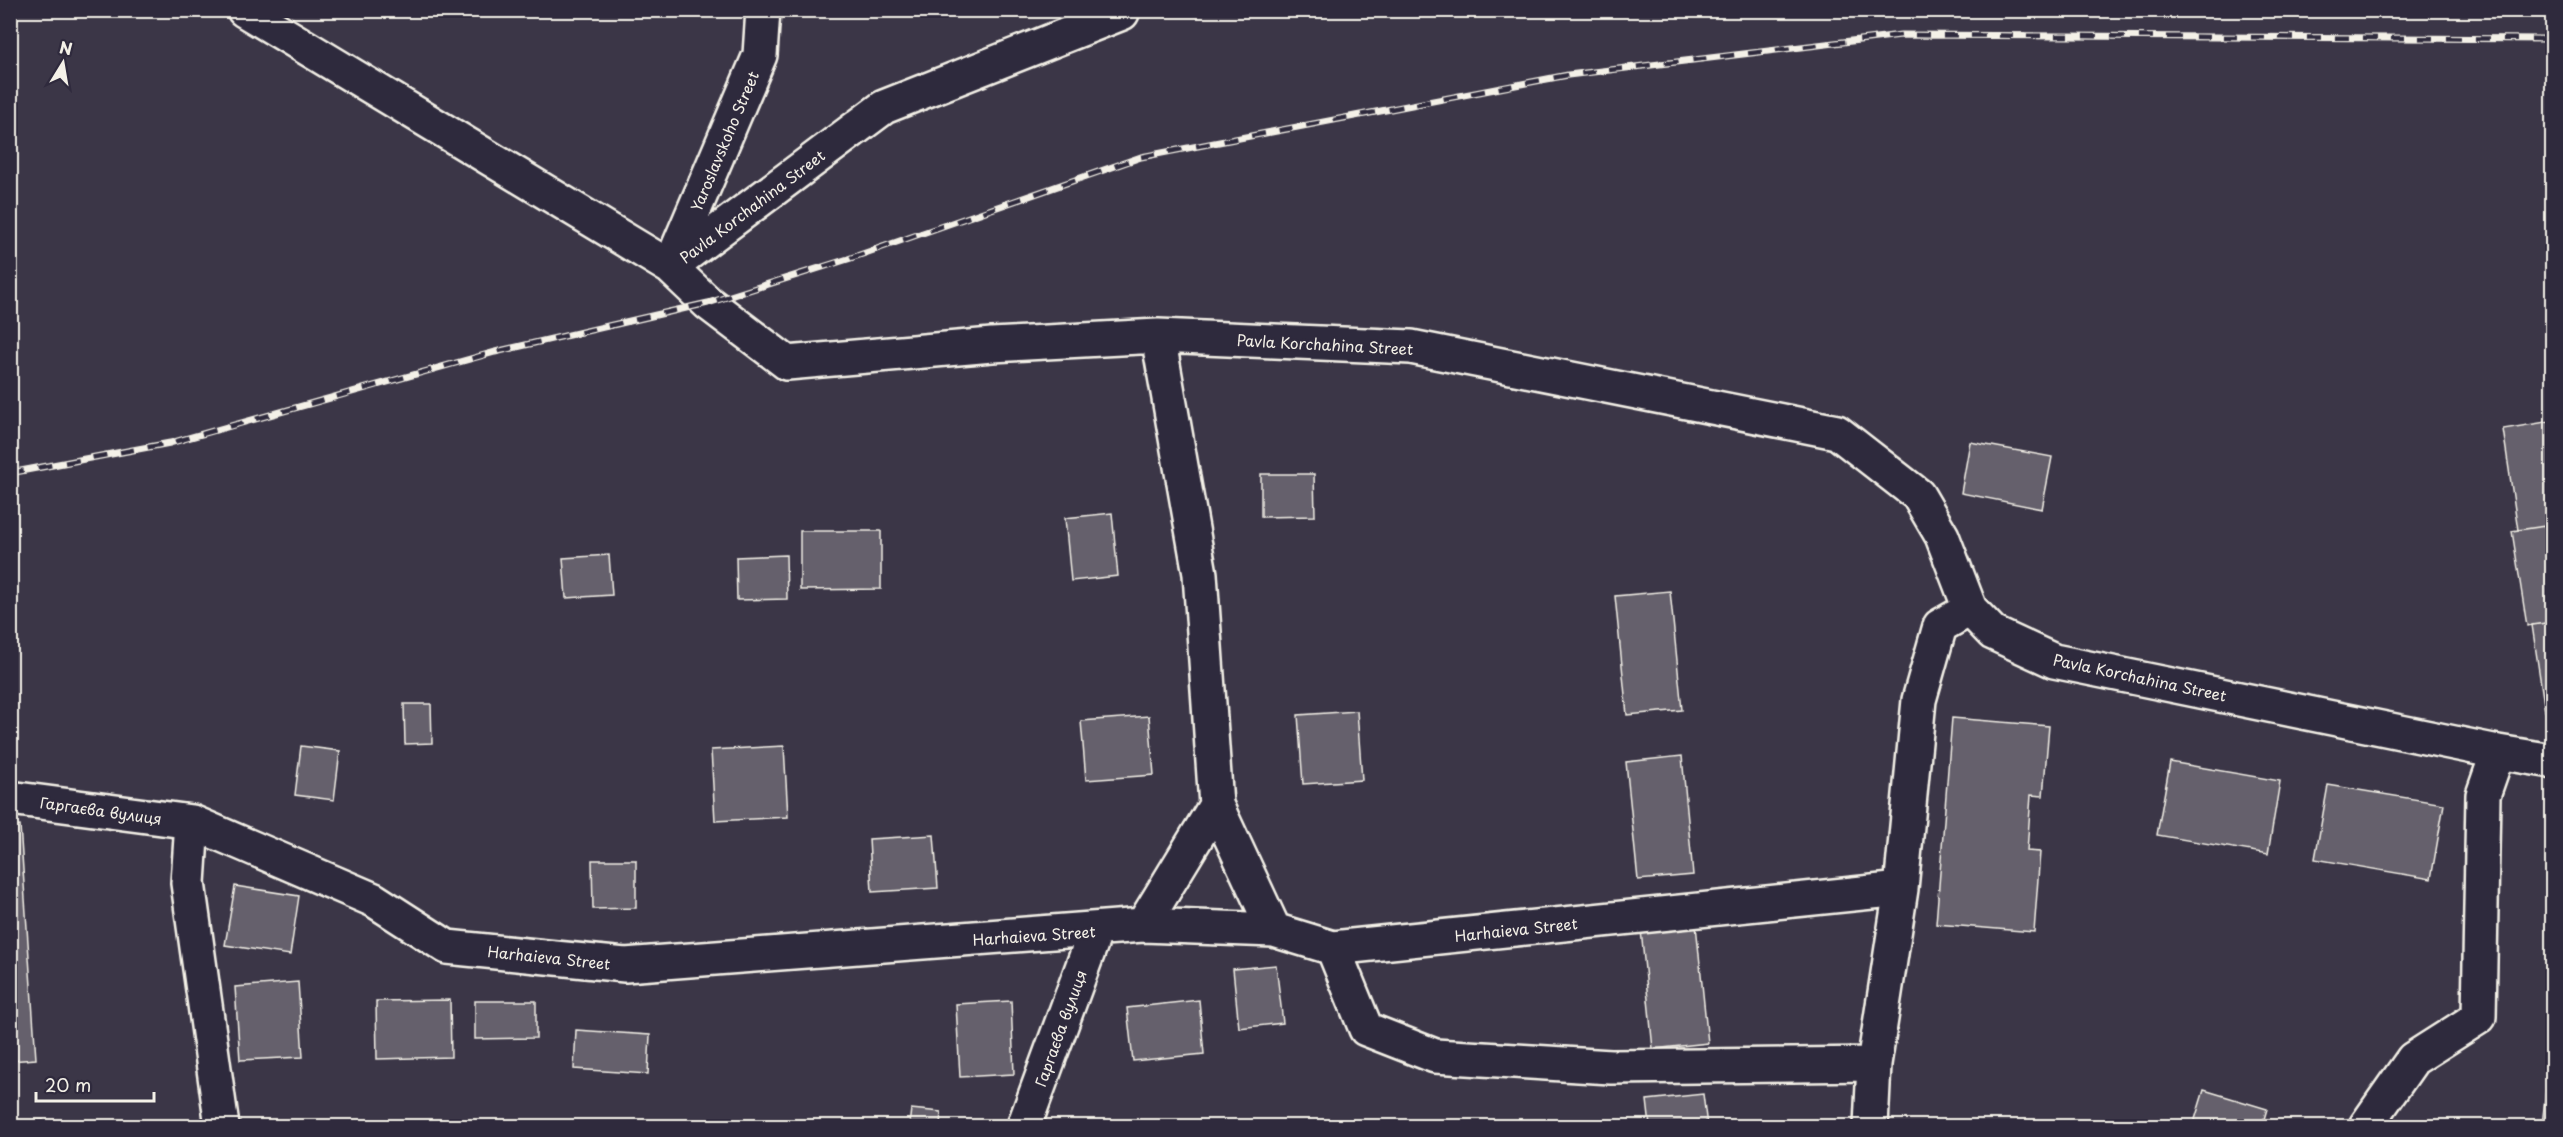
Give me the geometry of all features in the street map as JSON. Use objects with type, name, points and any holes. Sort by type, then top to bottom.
[{"type":"street","points":[[244,10],[670,267]]},
{"type":"street","name":"Yaroslavskoho Street","points":[[670,267],[760,55],[763,10]]},
{"type":"street","name":"Pavla Korchahina Street","points":[[1122,13],[884,107],[670,267],[708,303],[787,363],[992,345],[1158,336],[1410,346],[1837,432],[1917,495],[1942,536],[1970,609],[1993,633],[2054,661],[2498,752],[2553,761]]},
{"type":"street","points":[[1158,336],[1200,574],[1215,805],[1274,930]]},
{"type":"street","points":[[1871,1126],[1874,1064],[1901,889],[1918,700],[1940,627],[1970,609]]},
{"type":"street","points":[[2366,1126],[2413,1059],[2479,1017],[2483,795],[2498,752]]},
{"type":"street","name":"Гаргаєва вулиця","points":[[10,798],[192,822]]},
{"type":"street","points":[[1143,926],[1215,805]]},
{"type":"street","points":[[192,822],[188,883],[222,1126]]},
{"type":"street","name":"Harhaieva Street","points":[[192,822],[374,900],[447,947],[625,965],[1143,926],[1274,930],[1333,948],[1901,889]]},
{"type":"street","name":"Гаргаєва вулиця","points":[[1024,1126],[1096,930]]},
{"type":"street","points":[[1333,948],[1366,1029],[1435,1056],[1611,1067],[1874,1064]]},
{"type":"building","points":[[2552,421],[2552,525],[2518,530],[2503,429]]},
{"type":"building","points":[[1970,442],[2052,457],[2042,509],[1961,493]]},
{"type":"building","points":[[1261,474],[1314,474],[1315,516],[1261,517]]},
{"type":"building","points":[[1112,513],[1118,576],[1071,581],[1065,518]]},
{"type":"building","points":[[2552,525],[2552,622],[2527,626],[2512,531]]},
{"type":"building","points":[[800,531],[881,531],[881,589],[800,590]]},
{"type":"building","points":[[609,555],[612,595],[566,598],[563,558]]},
{"type":"building","points":[[786,555],[787,599],[737,600],[736,557]]},
{"type":"building","points":[[1670,591],[1682,710],[1627,715],[1615,596]]},
{"type":"building","points":[[2552,622],[2552,709],[2545,711],[2532,625]]},
{"type":"building","points":[[404,704],[431,704],[432,743],[405,744]]},
{"type":"building","points":[[1357,711],[1362,780],[1303,784],[1298,715]]},
{"type":"building","points":[[1149,716],[1154,775],[1086,780],[1081,721]]},
{"type":"building","points":[[1952,718],[2049,726],[2043,796],[2031,795],[2027,851],[2040,852],[2034,932],[1936,924]]},
{"type":"building","points":[[301,746],[340,751],[334,800],[295,795]]},
{"type":"building","points":[[784,746],[788,817],[715,821],[711,750]]},
{"type":"building","points":[[1682,756],[1693,875],[1638,880],[1626,762]]},
{"type":"building","points":[[2170,762],[2280,781],[2268,854],[2157,835]]},
{"type":"building","points":[[2328,785],[2444,804],[2431,879],[2315,859]]},
{"type":"building","points":[[20,826],[36,1059],[10,1061],[10,827]]},
{"type":"building","points":[[934,835],[938,888],[872,892],[869,839]]},
{"type":"building","points":[[592,860],[636,860],[636,908],[593,909]]},
{"type":"building","points":[[235,886],[299,896],[290,955],[225,945]]},
{"type":"building","points":[[1696,925],[1708,1043],[1653,1049],[1641,930]]},
{"type":"building","points":[[1276,965],[1283,1023],[1239,1028],[1233,969]]},
{"type":"building","points":[[298,982],[303,1057],[240,1060],[235,987]]},
{"type":"building","points":[[450,1000],[451,1057],[377,1059],[376,1001]]},
{"type":"building","points":[[1199,1000],[1204,1054],[1133,1061],[1127,1008]]},
{"type":"building","points":[[475,1001],[536,1001],[536,1038],[475,1039]]},
{"type":"building","points":[[1011,1001],[1014,1074],[960,1077],[956,1004]]},
{"type":"building","points":[[576,1030],[650,1035],[648,1074],[574,1069]]},
{"type":"building","points":[[2546,1089],[2552,1089],[2552,1126],[2542,1126]]},
{"type":"building","points":[[2204,1090],[2267,1109],[2262,1126],[2193,1126]]},
{"type":"building","points":[[1703,1094],[1707,1126],[1650,1126],[1647,1100]]},
{"type":"building","points":[[911,1109],[941,1112],[940,1126],[909,1126]]},
{"type":"building","points":[[43,1120],[44,1126],[10,1126],[10,1122]]},
{"type":"railway","points":[[10,473],[170,443],[495,352],[708,303],[848,259],[1141,157],[1568,75],[1901,35],[2552,39]]}]
